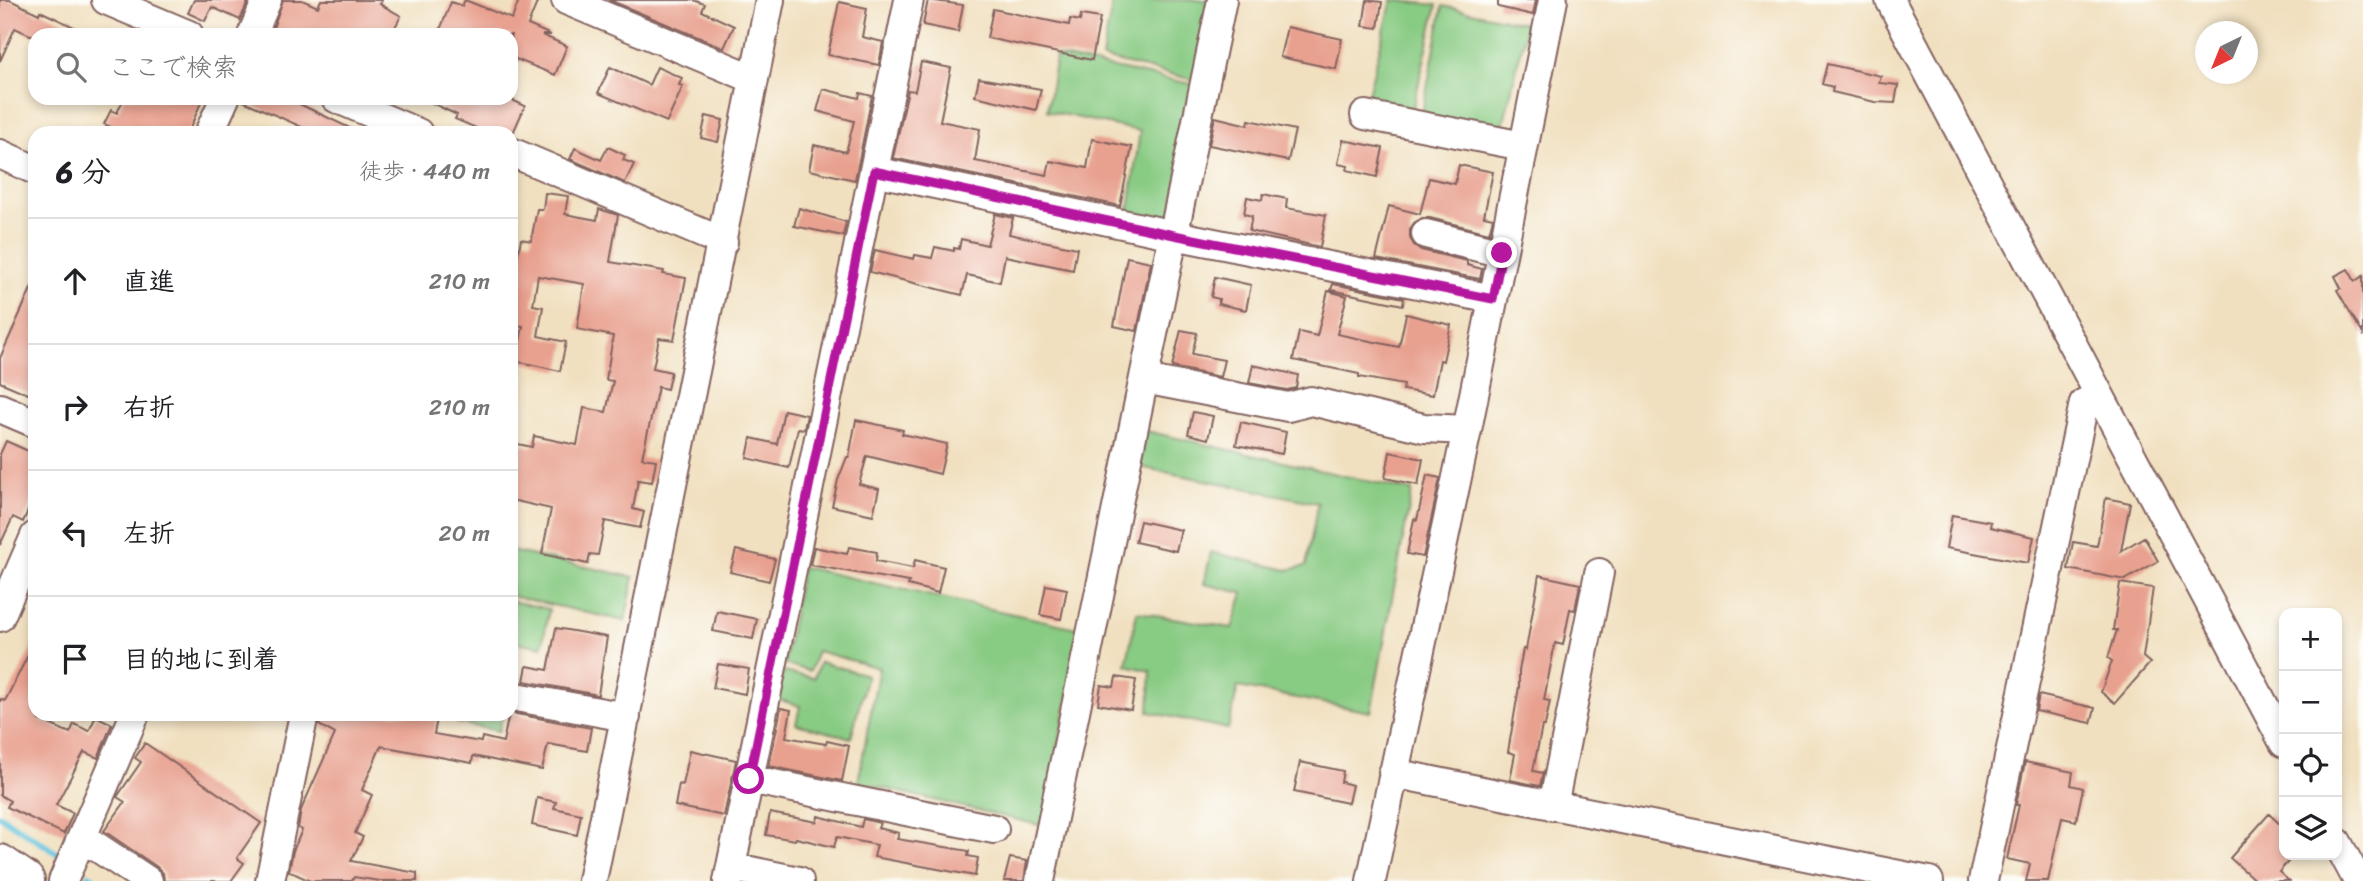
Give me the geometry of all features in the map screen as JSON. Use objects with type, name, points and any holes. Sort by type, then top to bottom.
[{"type":"street","points":[[106,0],[172,28]]},
{"type":"street","points":[[255,28],[267,0]]},
{"type":"street","points":[[566,0],[754,79]]},
{"type":"street","points":[[592,881],[771,0]]},
{"type":"street","points":[[799,881],[729,874],[909,0]]},
{"type":"street","points":[[1040,881],[1222,0]]},
{"type":"street","points":[[1371,881],[1467,430],[1553,0]]},
{"type":"street","points":[[1889,0],[2279,734]]},
{"type":"street","points":[[212,126],[222,105]]},
{"type":"street","points":[[348,105],[385,126]]},
{"type":"street","points":[[1364,115],[1523,146]]},
{"type":"street","points":[[0,154],[28,167]]},
{"type":"street","points":[[518,155],[723,242]]},
{"type":"street","points":[[874,171],[1493,299]]},
{"type":"street","points":[[1426,234],[1502,253]]},
{"type":"street","points":[[1144,379],[1288,407],[1311,401],[1424,428],[1467,430]]},
{"type":"street","points":[[1983,881],[2084,403],[2100,396]]},
{"type":"street","points":[[0,408],[28,420]]},
{"type":"street","points":[[0,617],[28,552]]},
{"type":"street","points":[[1553,806],[1599,573]]},
{"type":"street","points":[[518,697],[626,717]]},
{"type":"street","points":[[63,881],[132,721]]},
{"type":"street","points":[[270,881],[303,721]]},
{"type":"street","points":[[1393,773],[1929,881]]},
{"type":"street","points":[[749,779],[994,829]]},
{"type":"street","points":[[82,837],[148,881]]},
{"type":"street","points":[[2342,851],[2358,881]]},
{"type":"green space","points":[[1113,0],[1213,0],[1195,80],[1102,58]]},
{"type":"green space","points":[[1392,0],[1437,5],[1412,112],[1367,98]]},
{"type":"green space","points":[[1443,6],[1527,24],[1501,134],[1422,114]]},
{"type":"green space","points":[[1056,56],[1196,85],[1169,224],[1128,216],[1140,131],[1047,111]]},
{"type":"green space","points":[[1146,431],[1412,491],[1371,712],[1238,687],[1228,729],[1149,712],[1151,671],[1126,665],[1137,612],[1232,628],[1243,593],[1204,584],[1211,552],[1287,570],[1306,566],[1318,503],[1140,467]]},
{"type":"green space","points":[[518,552],[634,577],[625,621],[518,598]]},
{"type":"green space","points":[[802,567],[1081,629],[1043,826],[858,782],[879,668],[817,651],[810,671],[784,664]]},
{"type":"green space","points":[[518,602],[549,609],[542,647],[518,642]]},
{"type":"green space","points":[[820,662],[867,675],[851,738],[796,724],[800,706],[777,699],[783,672],[814,678]]},
{"type":"green space","points":[[457,721],[501,721],[499,731]]},
{"type":"building","points":[[0,0],[10,0],[39,14],[40,11],[76,28],[28,28],[28,34],[15,28],[0,61]]},
{"type":"building","points":[[194,0],[249,0],[240,20],[212,7],[205,21],[188,13]]},
{"type":"building","points":[[283,0],[302,0],[318,7],[321,0],[382,0],[380,4],[401,16],[395,28],[273,28]]},
{"type":"building","points":[[465,0],[512,19],[519,0],[538,0],[528,25],[551,35],[542,35],[567,46],[555,75],[518,60],[518,28],[441,28],[451,2],[462,6]]},
{"type":"building","points":[[609,0],[693,0],[705,4],[702,11],[734,26],[724,48]]},
{"type":"building","points":[[928,0],[963,5],[958,32],[923,25]]},
{"type":"building","points":[[1367,0],[1382,2],[1378,28],[1363,26]]},
{"type":"building","points":[[1498,0],[1536,0],[1533,15],[1498,7]]},
{"type":"building","points":[[839,2],[867,8],[862,37],[883,42],[879,65],[828,55]]},
{"type":"building","points":[[993,9],[1069,25],[1070,19],[1080,21],[1081,15],[1100,18],[1092,60],[987,38]]},
{"type":"building","points":[[1287,27],[1342,39],[1336,69],[1280,57]]},
{"type":"building","points":[[921,62],[951,68],[940,121],[980,129],[975,161],[1047,175],[1050,161],[1087,168],[1092,139],[1132,147],[1120,206],[893,158],[908,90],[915,91]]},
{"type":"building","points":[[1827,64],[1881,76],[1879,83],[1898,85],[1895,103],[1875,102],[1832,92],[1833,87],[1822,84]]},
{"type":"building","points":[[610,67],[649,85],[657,67],[682,78],[679,85],[683,86],[667,122],[598,93]]},
{"type":"building","points":[[979,78],[1041,89],[1036,110],[975,96]]},
{"type":"building","points":[[823,89],[859,98],[860,93],[872,96],[855,180],[809,170],[814,145],[846,152],[854,121],[817,111]]},
{"type":"building","points":[[518,103],[525,106],[516,126],[472,126],[455,119],[457,115],[436,105],[518,105]]},
{"type":"building","points":[[121,105],[200,105],[191,126],[104,124],[111,110],[117,113]]},
{"type":"building","points":[[252,105],[302,105],[345,126],[300,126]]},
{"type":"building","points":[[706,116],[723,120],[718,142],[701,138]]},
{"type":"building","points":[[1215,117],[1248,125],[1249,120],[1295,130],[1288,161],[1209,145]]},
{"type":"building","points":[[1343,140],[1383,148],[1377,177],[1347,170],[1348,166],[1338,164]]},
{"type":"building","points":[[608,147],[625,155],[623,160],[634,164],[625,183],[570,159],[575,148],[601,160]]},
{"type":"building","points":[[1459,165],[1493,172],[1484,216],[1493,218],[1489,233],[1422,218],[1410,229],[1410,238],[1421,250],[1467,261],[1467,265],[1482,269],[1480,279],[1376,259],[1389,206],[1420,214],[1429,178],[1455,184]]},
{"type":"building","points":[[545,193],[568,196],[565,214],[597,220],[599,209],[618,215],[610,262],[664,271],[663,274],[686,278],[674,340],[659,338],[653,368],[671,372],[667,389],[658,387],[642,458],[656,460],[652,482],[638,480],[633,509],[644,512],[640,528],[605,521],[598,555],[590,554],[588,564],[542,554],[551,509],[518,502],[518,444],[532,447],[534,436],[577,445],[584,408],[606,412],[613,381],[606,380],[613,336],[577,329],[584,284],[538,276],[533,305],[543,307],[538,336],[566,342],[560,371],[518,361],[523,326],[518,326],[518,254],[521,239],[531,241],[537,209],[543,209]]},
{"type":"building","points":[[1263,194],[1287,199],[1286,208],[1326,215],[1320,247],[1249,231],[1252,216],[1244,214],[1247,197],[1262,200]]},
{"type":"building","points":[[799,208],[846,222],[843,236],[794,226]]},
{"type":"building","points":[[995,214],[1013,218],[1009,234],[1077,248],[1073,270],[1005,256],[1000,282],[967,275],[962,295],[870,272],[875,250],[914,259],[915,255],[932,258],[935,247],[954,251],[954,248],[959,249],[961,239],[987,245]]},
{"type":"building","points":[[1127,257],[1151,262],[1137,331],[1114,326]]},
{"type":"building","points":[[2348,269],[2355,281],[2363,276],[2363,334],[2337,290],[2341,288],[2335,276]]},
{"type":"building","points":[[1215,277],[1251,285],[1246,310],[1218,304],[1219,299],[1211,297]]},
{"type":"building","points":[[1333,284],[1404,298],[1403,305],[1331,290]]},
{"type":"building","points":[[1328,291],[1347,296],[1337,334],[1399,347],[1406,314],[1451,325],[1433,395],[1403,390],[1404,385],[1293,360],[1299,332],[1317,336]]},
{"type":"building","points":[[28,296],[28,394],[0,382],[0,358]]},
{"type":"building","points":[[1181,330],[1197,333],[1192,354],[1224,360],[1220,377],[1172,367]]},
{"type":"building","points":[[1253,365],[1298,375],[1296,388],[1287,390],[1249,383]]},
{"type":"building","points":[[784,410],[807,415],[804,429],[798,428],[789,468],[747,458],[751,438],[777,444]]},
{"type":"building","points":[[1193,412],[1213,416],[1208,439],[1188,434]]},
{"type":"building","points":[[856,420],[903,430],[902,434],[947,444],[940,474],[867,456],[859,484],[879,489],[873,515],[832,506],[838,480],[849,457]]},
{"type":"building","points":[[1241,422],[1286,432],[1282,454],[1236,445]]},
{"type":"building","points":[[6,441],[28,451],[28,511],[23,522],[13,517],[0,545],[0,454]]},
{"type":"building","points":[[1390,452],[1423,459],[1418,485],[1385,478]]},
{"type":"building","points":[[1427,475],[1440,478],[1423,557],[1407,554]]},
{"type":"building","points":[[2106,498],[2130,503],[2121,551],[2144,537],[2158,561],[2125,580],[2068,569],[2073,542],[2097,546]]},
{"type":"building","points":[[1952,515],[1991,522],[1990,527],[2034,537],[2028,563],[1946,548]]},
{"type":"building","points":[[1140,521],[1181,530],[1176,551],[1135,542]]},
{"type":"building","points":[[814,547],[847,554],[849,547],[877,552],[876,561],[913,568],[915,560],[944,567],[938,593],[908,585],[909,582],[810,565]]},
{"type":"building","points":[[736,550],[775,559],[769,581],[730,572]]},
{"type":"building","points":[[1539,575],[1580,584],[1575,610],[1570,609],[1563,645],[1555,643],[1544,700],[1550,701],[1533,771],[1543,773],[1540,786],[1510,780],[1515,754],[1508,752],[1519,687],[1519,671],[1523,649],[1526,650]]},
{"type":"building","points":[[2120,583],[2153,588],[2143,657],[2150,663],[2115,703],[2101,692],[2112,661],[2108,658],[2117,630],[2113,630]]},
{"type":"building","points":[[1046,585],[1067,589],[1061,619],[1040,615]]},
{"type":"building","points":[[717,611],[757,619],[753,639],[713,631]]},
{"type":"building","points":[[556,628],[607,637],[598,695],[524,681],[527,666],[548,670]]},
{"type":"building","points":[[28,655],[28,721],[41,721],[70,733],[74,724],[89,731],[94,721],[112,724],[98,758],[84,752],[56,805],[73,813],[64,834],[7,807],[10,801],[0,795],[0,699],[5,701]]},
{"type":"building","points":[[718,664],[749,669],[745,694],[713,688]]},
{"type":"building","points":[[1116,677],[1136,680],[1131,710],[1098,704],[1101,685],[1114,687]]},
{"type":"building","points":[[2039,695],[2095,708],[2091,723],[2036,711]]},
{"type":"building","points":[[781,708],[791,710],[786,737],[849,746],[842,781],[769,766]]},
{"type":"building","points":[[518,714],[591,728],[587,751],[548,744],[542,770],[473,756],[472,763],[381,746],[362,790],[372,795],[355,833],[363,837],[351,861],[417,873],[417,881],[380,881],[354,877],[352,881],[310,881],[289,871],[293,851],[302,830],[298,828],[301,810],[335,734],[319,725],[320,721],[437,721],[434,734],[481,742],[482,737],[503,742],[508,721],[518,721]]},
{"type":"building","points":[[145,743],[261,823],[237,858],[244,863],[231,881],[164,881],[163,873],[157,867],[104,831],[125,802],[117,797],[141,762],[135,758]]},
{"type":"building","points":[[690,750],[736,760],[724,816],[675,806],[679,784],[683,785]]},
{"type":"building","points":[[1300,762],[1343,771],[1341,782],[1352,785],[1348,803],[1294,792]]},
{"type":"building","points":[[2025,762],[2073,772],[2071,785],[2083,788],[2076,821],[2062,818],[2048,881],[2026,881],[2030,864],[2007,859]]},
{"type":"building","points":[[537,798],[556,802],[554,808],[581,814],[577,835],[532,825]]},
{"type":"building","points":[[770,813],[817,822],[818,816],[861,827],[863,819],[880,823],[878,828],[899,833],[897,839],[969,851],[968,856],[978,858],[975,876],[874,857],[877,845],[837,837],[834,847],[796,838],[766,835]]},
{"type":"building","points":[[2269,814],[2279,823],[2279,860],[2290,860],[2279,872],[2289,881],[2256,881],[2230,858]]},
{"type":"building","points":[[1010,858],[1027,861],[1024,881],[1004,881]]},
{"type":"waterway","points":[[0,816],[58,854]]},
{"type":"waterway","points":[[89,875],[98,881]]},
{"type":"route","points":[[749,779],[874,171],[1493,299],[1502,253]]}]
